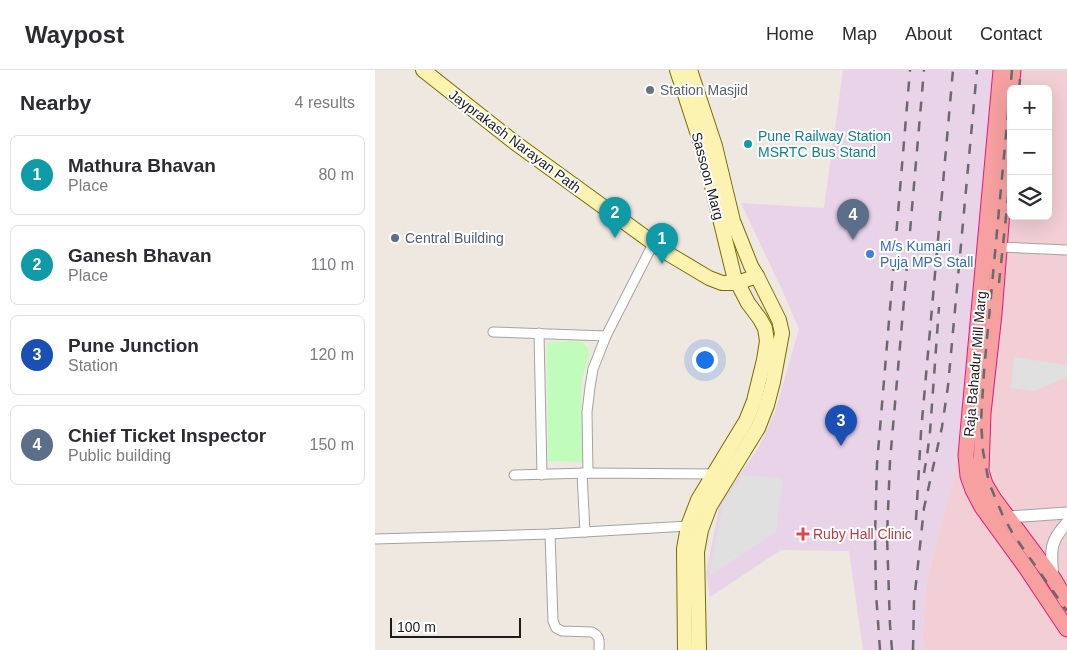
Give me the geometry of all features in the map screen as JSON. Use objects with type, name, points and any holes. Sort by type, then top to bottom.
[{"type":"highway","name":"Raja Bahadur Mill Marg","points":[[1001,70],[966,455],[968,476],[982,507],[1067,629]]},
{"type":"highway","points":[[1011,85],[1013,70]]},
{"type":"highway","name":"Raja Bahadur Mill Marg","points":[[1008,130],[994,314],[983,413],[981,471],[985,484],[994,499],[1053,578],[1067,601]]},
{"type":"main road","name":"Jayprakash Narayan Path","points":[[423,70],[514,142],[653,244],[709,278],[722,283],[737,283]]},
{"type":"main road","name":"Sassoon Marg","points":[[677,70],[728,225],[779,320],[781,338],[767,405],[758,428],[710,506],[701,530],[697,552],[699,650]]},
{"type":"main road","name":"Sassoon Marg","points":[[685,650],[683,549],[688,526],[698,500],[746,422],[754,401],[767,341],[765,328],[737,283],[715,146],[690,70]]},
{"type":"main road","points":[[737,283],[757,276]]},
{"type":"street","points":[[585,532],[587,412],[593,369],[606,336],[653,244]]},
{"type":"street","points":[[999,247],[1067,250]]},
{"type":"street","points":[[493,332],[606,336]]},
{"type":"street","points":[[539,333],[542,475]]},
{"type":"street","points":[[514,474],[714,474]]},
{"type":"street","points":[[1007,517],[1067,513]]},
{"type":"street","points":[[1053,578],[1051,551],[1054,540],[1067,523]]},
{"type":"street","points":[[375,539],[550,534],[688,526]]},
{"type":"street","points":[[550,534],[553,621],[556,628],[562,631],[592,632],[599,638],[599,650]]},
{"type":"shaded area","points":[[843,70],[996,70],[962,422],[952,486],[925,593],[922,650],[863,650],[849,551],[781,550],[710,597],[706,573],[720,503],[758,449],[775,412],[799,329],[741,203],[824,208]]},
{"type":"shaded area","points":[[996,70],[1067,70],[1067,650],[922,650],[925,593],[952,485],[960,434]]},
{"type":"shaded area","points":[[1014,357],[1067,365],[1067,377],[1034,391],[1011,388]]},
{"type":"shaded area","points":[[742,475],[783,478],[776,532],[709,576],[723,503]]},
{"type":"green space","points":[[547,342],[582,342],[588,348],[589,356],[582,379],[581,392],[583,462],[548,461]]},
{"type":"railway","points":[[880,650],[875,537],[877,464],[910,70]]},
{"type":"railway","points":[[892,650],[887,536],[890,461],[924,70]]},
{"type":"railway","points":[[916,520],[921,432],[953,70]]},
{"type":"railway","points":[[913,650],[914,602],[924,508],[942,427],[948,386],[977,70]]},
{"type":"railway","points":[[1012,70],[984,371],[981,421],[983,451],[989,483],[1003,516],[1013,534],[1067,611]]},
{"type":"railway","points":[[1019,85],[1021,70]]},
{"type":"railway","points":[[999,283],[1010,175]]},
{"type":"railway","points":[[924,473],[930,432],[939,307]]},
{"type":"place","name":"Station Masjid","points":[[650,90]]},
{"type":"place","name":"Pune Railway Station MSRTC Bus Stand","points":[[748,144]]},
{"type":"place","name":"Central Building","points":[[395,238]]},
{"type":"place","name":"Ganesh Bhavan","points":[[615,238]]},
{"type":"place","name":"Chief Ticket Inspector","points":[[853,240]]},
{"type":"place","name":"M/s Kumari Puja MPS Stall","points":[[870,254]]},
{"type":"place","name":"Mathura Bhavan","points":[[662,264]]},
{"type":"place","name":"Pune Junction","points":[[841,446]]},
{"type":"place","name":"Ruby Hall Clinic","points":[[803,534]]}]
